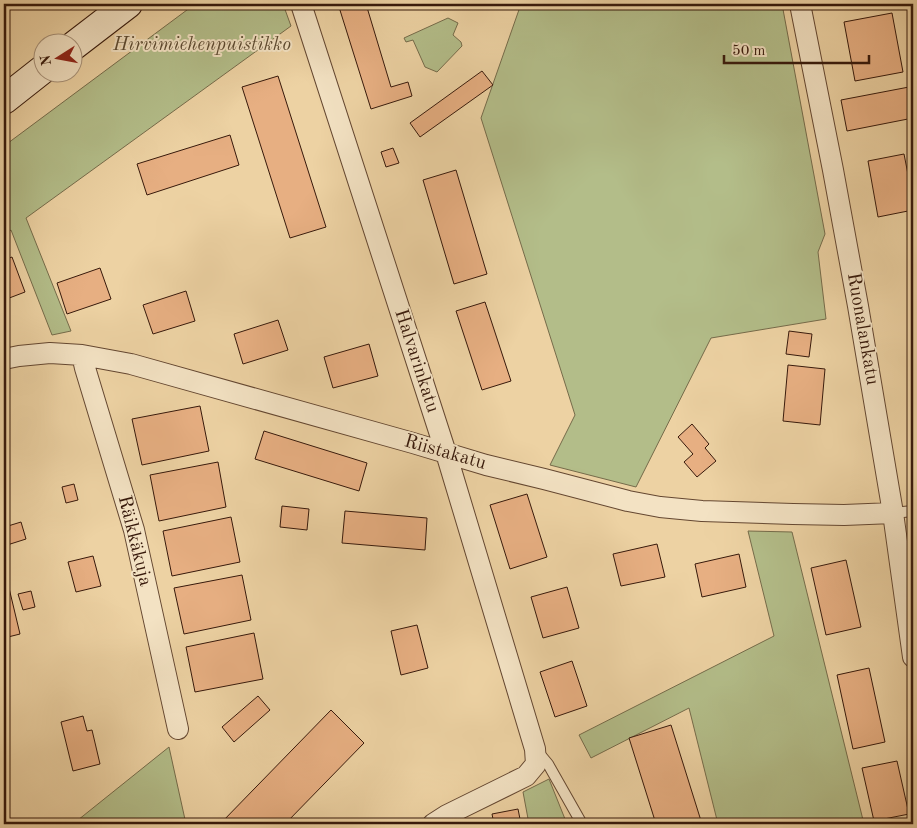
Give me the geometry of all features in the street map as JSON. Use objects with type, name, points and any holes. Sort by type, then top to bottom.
[{"type":"main road","points":[[82,39],[128,4]]},
{"type":"main road","points":[[4,100],[32,78]]},
{"type":"street","name":"Halvarinkatu","points":[[302,4],[446,453],[535,749]]},
{"type":"street","name":"Ruonalankatu","points":[[800,4],[834,170],[858,306],[893,513],[913,657]]},
{"type":"street","name":"Riistakatu","points":[[4,359],[50,353],[82,354],[131,364],[486,465],[628,501],[660,507],[702,511],[793,514],[844,515],[893,513]]},
{"type":"street","name":"Räikkäkuja","points":[[82,354],[134,530],[178,729]]},
{"type":"street","points":[[433,824],[447,815],[526,776],[536,764],[535,749]]},
{"type":"lane","points":[[893,513],[913,511]]},
{"type":"lane","points":[[535,749],[548,764],[582,824]]},
{"type":"green space","name":"Hirvimiehenpuistikko","points":[[195,4],[283,4],[291,26],[26,218],[71,331],[52,335],[11,230],[4,235],[4,146]]},
{"type":"green space","points":[[521,4],[782,4],[825,234],[818,252],[826,319],[711,338],[636,487],[550,465],[575,415],[481,118]]},
{"type":"green space","points":[[448,18],[458,23],[453,35],[461,42],[462,46],[437,72],[425,67],[413,40],[406,42],[404,38]]},
{"type":"green space","points":[[748,531],[792,532],[864,824],[718,824],[689,708],[591,758],[579,735],[774,636]]},
{"type":"green space","points":[[169,747],[186,824],[73,824]]},
{"type":"green space","points":[[549,779],[567,824],[529,824],[523,792]]},
{"type":"building","points":[[349,4],[366,4],[391,87],[408,82],[412,96],[371,109],[339,7]]},
{"type":"building","points":[[892,13],[903,72],[855,81],[844,22]]},
{"type":"building","points":[[482,71],[493,85],[420,137],[410,123]]},
{"type":"building","points":[[278,76],[326,227],[290,238],[242,87]]},
{"type":"building","points":[[909,87],[913,118],[847,131],[841,100]]},
{"type":"building","points":[[230,135],[239,165],[147,195],[137,164]]},
{"type":"building","points":[[393,148],[399,163],[386,167],[381,152]]},
{"type":"building","points":[[904,154],[913,200],[913,210],[878,217],[868,161]]},
{"type":"building","points":[[456,170],[487,274],[454,284],[423,180]]},
{"type":"building","points":[[12,257],[25,292],[4,300],[4,260]]},
{"type":"building","points":[[100,268],[111,299],[67,314],[57,283]]},
{"type":"building","points":[[186,291],[195,321],[153,334],[143,305]]},
{"type":"building","points":[[485,302],[511,381],[482,390],[456,311]]},
{"type":"building","points":[[278,320],[288,350],[243,364],[234,334]]},
{"type":"building","points":[[789,331],[812,334],[809,357],[786,354]]},
{"type":"building","points":[[369,344],[378,376],[333,388],[324,357]]},
{"type":"building","points":[[788,365],[825,369],[820,425],[783,421]]},
{"type":"building","points":[[200,406],[209,451],[142,465],[132,419]]},
{"type":"building","points":[[692,424],[709,444],[705,448],[716,461],[697,477],[684,462],[693,454],[678,437]]},
{"type":"building","points":[[264,431],[367,463],[359,491],[255,459]]},
{"type":"building","points":[[218,462],[226,507],[159,521],[150,475]]},
{"type":"building","points":[[74,484],[78,500],[66,503],[62,487]]},
{"type":"building","points":[[527,494],[547,557],[510,569],[490,505]]},
{"type":"building","points":[[282,506],[309,509],[307,530],[280,527]]},
{"type":"building","points":[[345,511],[427,518],[425,550],[342,543]]},
{"type":"building","points":[[231,517],[240,562],[172,576],[163,531]]},
{"type":"building","points":[[6,519],[8,526],[21,522],[26,539],[4,546],[4,520]]},
{"type":"building","points":[[657,544],[665,577],[621,586],[613,554]]},
{"type":"building","points":[[739,554],[746,587],[702,597],[695,564]]},
{"type":"building","points":[[93,556],[101,586],[76,592],[68,562]]},
{"type":"building","points":[[846,560],[861,627],[826,635],[811,568]]},
{"type":"building","points":[[4,567],[20,634],[4,638]]},
{"type":"building","points":[[242,575],[251,620],[184,634],[174,588]]},
{"type":"building","points":[[567,587],[579,628],[543,638],[531,597]]},
{"type":"building","points":[[31,591],[35,607],[23,610],[18,594]]},
{"type":"building","points":[[417,625],[428,668],[401,675],[391,631]]},
{"type":"building","points":[[254,633],[263,679],[195,692],[186,647]]},
{"type":"building","points":[[572,661],[587,706],[555,717],[540,672]]},
{"type":"building","points":[[869,668],[885,742],[853,749],[837,675]]},
{"type":"building","points":[[258,696],[270,710],[234,742],[222,727]]},
{"type":"building","points":[[331,710],[364,743],[285,824],[220,824]]},
{"type":"building","points":[[83,716],[87,731],[92,730],[100,764],[73,771],[61,722]]},
{"type":"building","points":[[671,725],[702,824],[656,824],[629,738]]},
{"type":"building","points":[[897,761],[909,814],[874,821],[862,768]]},
{"type":"building","points":[[518,809],[521,824],[494,824],[492,814]]}]
